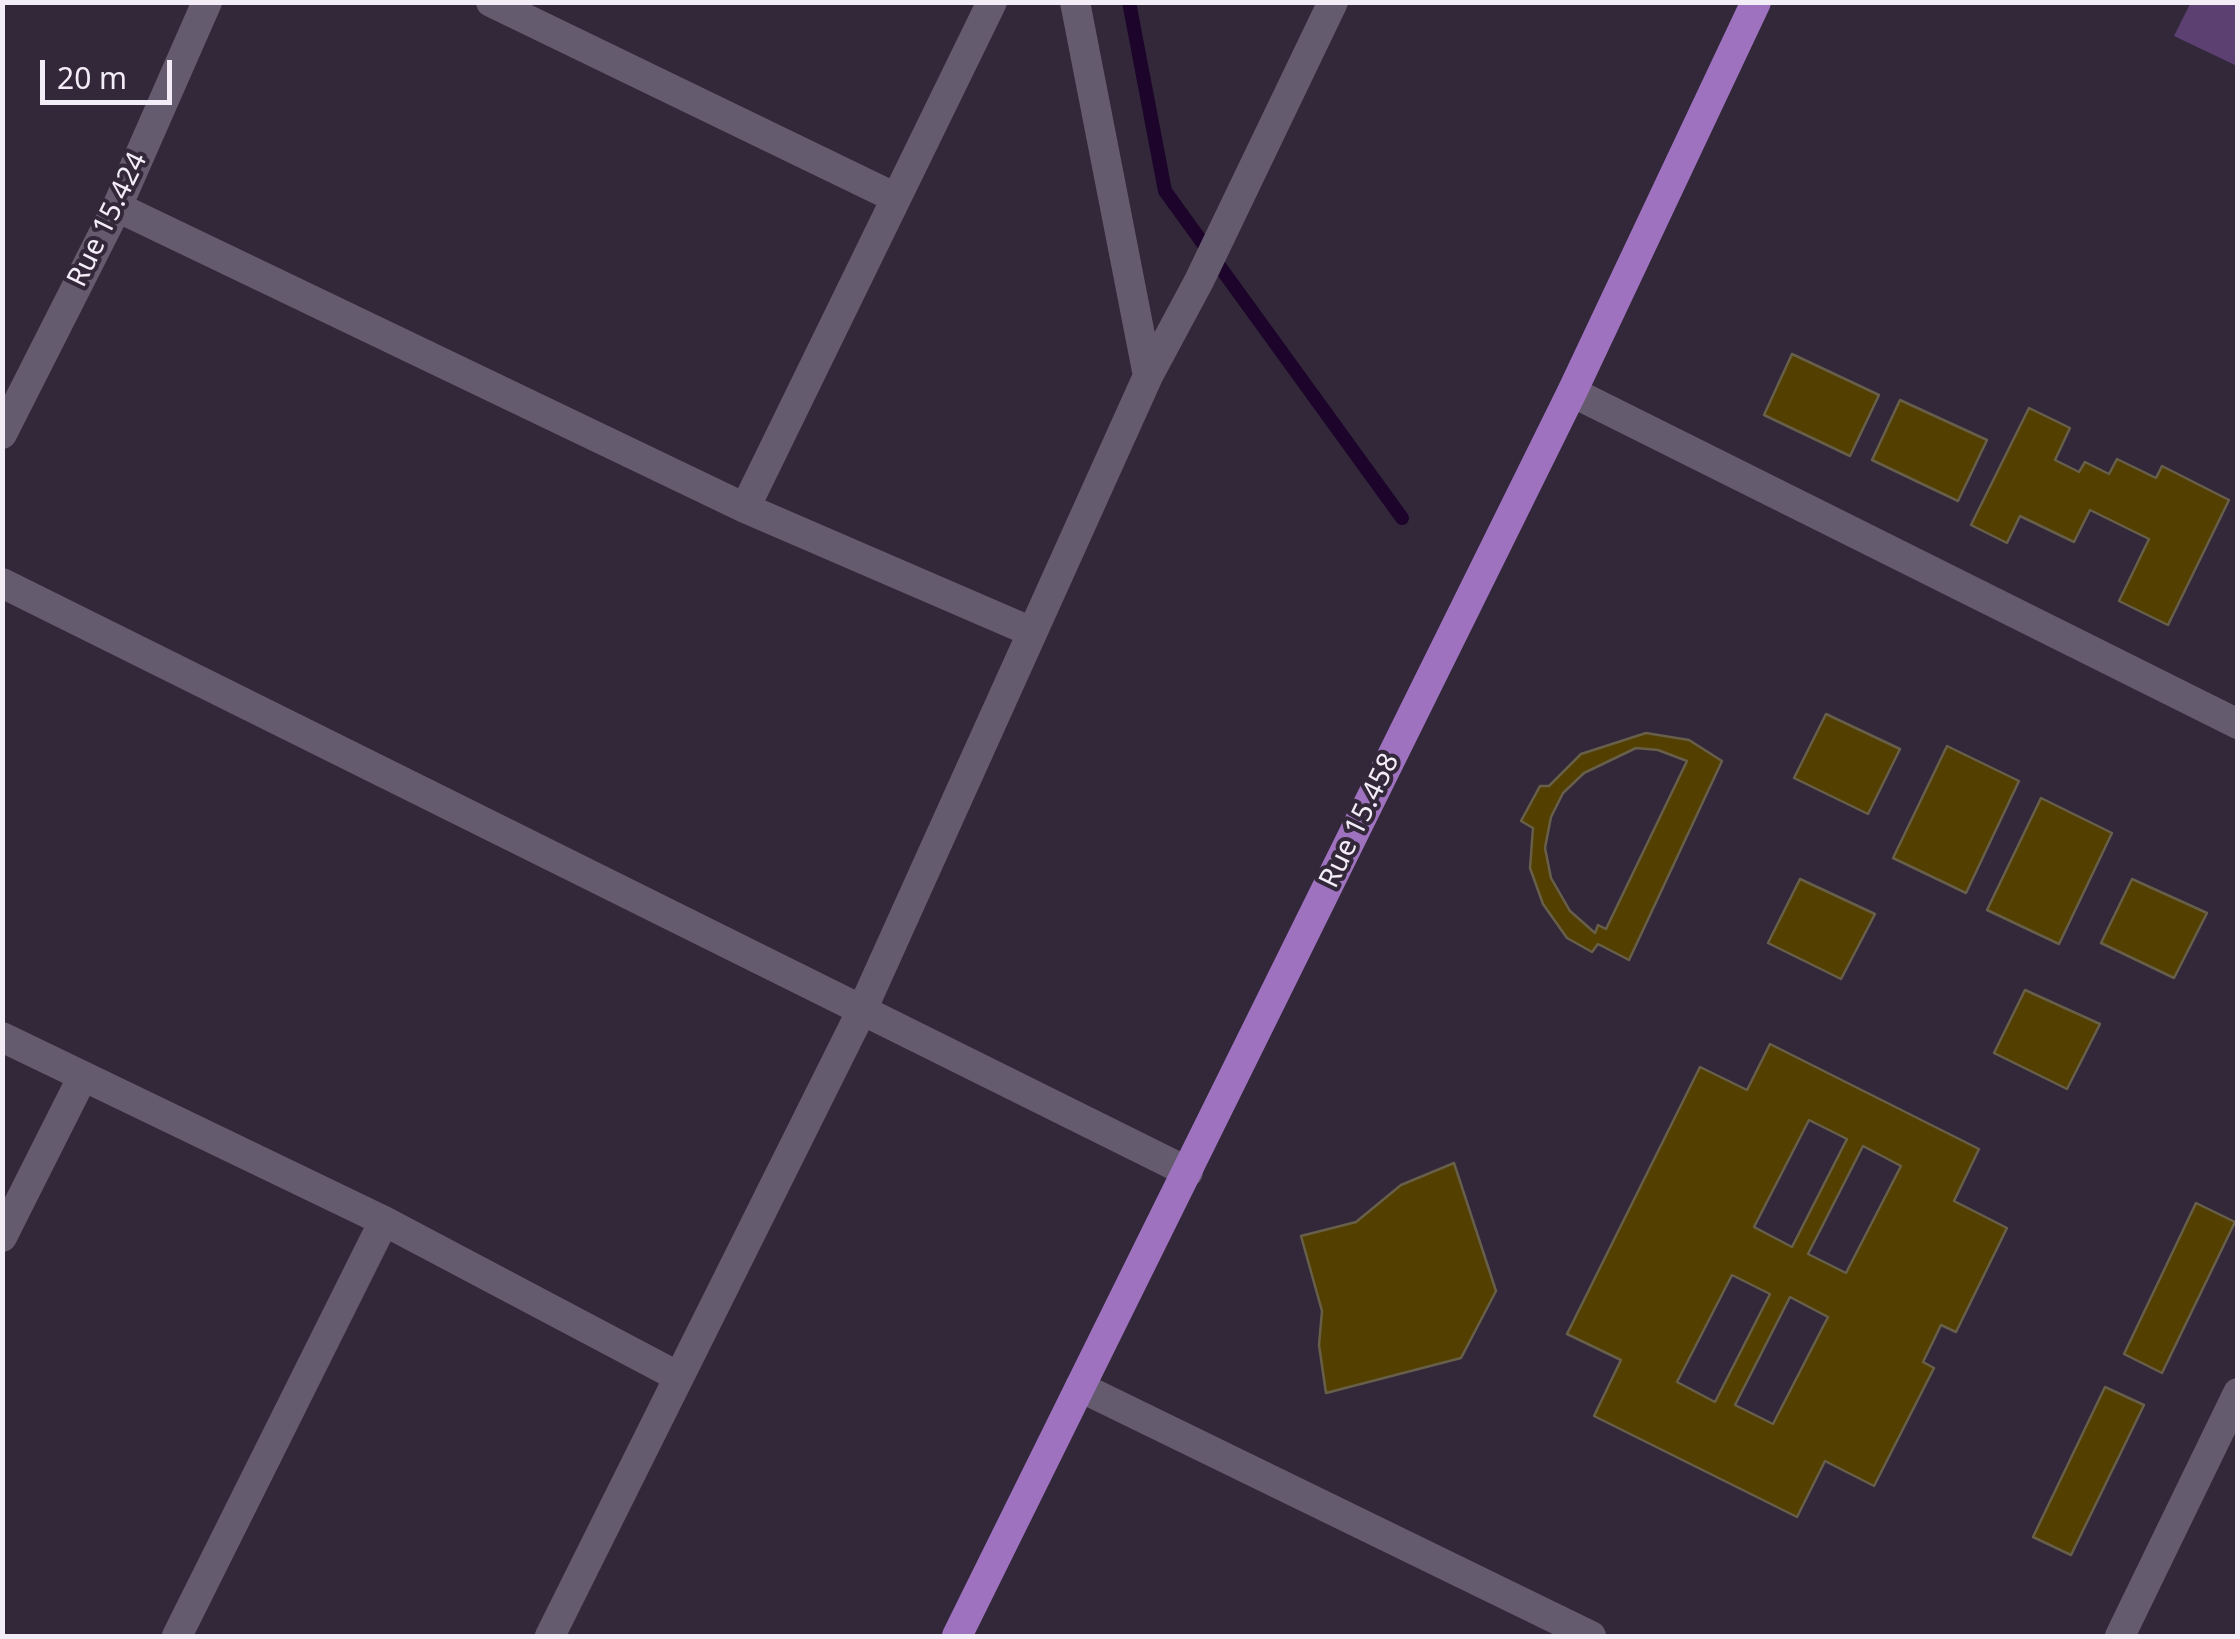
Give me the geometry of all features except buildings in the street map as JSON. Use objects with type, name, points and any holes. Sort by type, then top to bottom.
[{"type":"main road","name":"Rue 15.458","points":[[958,1636],[1572,392],[1756,2]]},
{"type":"street","name":"Rue 15.424","points":[[2,434],[117,207],[207,2]]},
{"type":"street","points":[[492,2],[896,198]]},
{"type":"street","points":[[746,508],[992,2]]},
{"type":"street","points":[[1074,2],[1148,376]]},
{"type":"street","points":[[550,1636],[862,1010],[1148,376],[1199,281],[1333,2]]},
{"type":"street","points":[[117,207],[746,508],[1032,632]]},
{"type":"street","points":[[1572,392],[2238,724]]},
{"type":"street","points":[[2,583],[1188,1172]]},
{"type":"street","points":[[2,1037],[384,1221],[679,1377]]},
{"type":"street","points":[[2,1237],[82,1078]]},
{"type":"street","points":[[177,1636],[384,1221]]},
{"type":"street","points":[[1080,1387],[1591,1636]]},
{"type":"street","points":[[2120,1636],[2238,1393]]},
{"type":"shaded area","points":[[2191,2],[2237,3],[2237,66],[2174,36]]},
{"type":"waterway","points":[[1129,2],[1165,191],[1402,518]]}]
